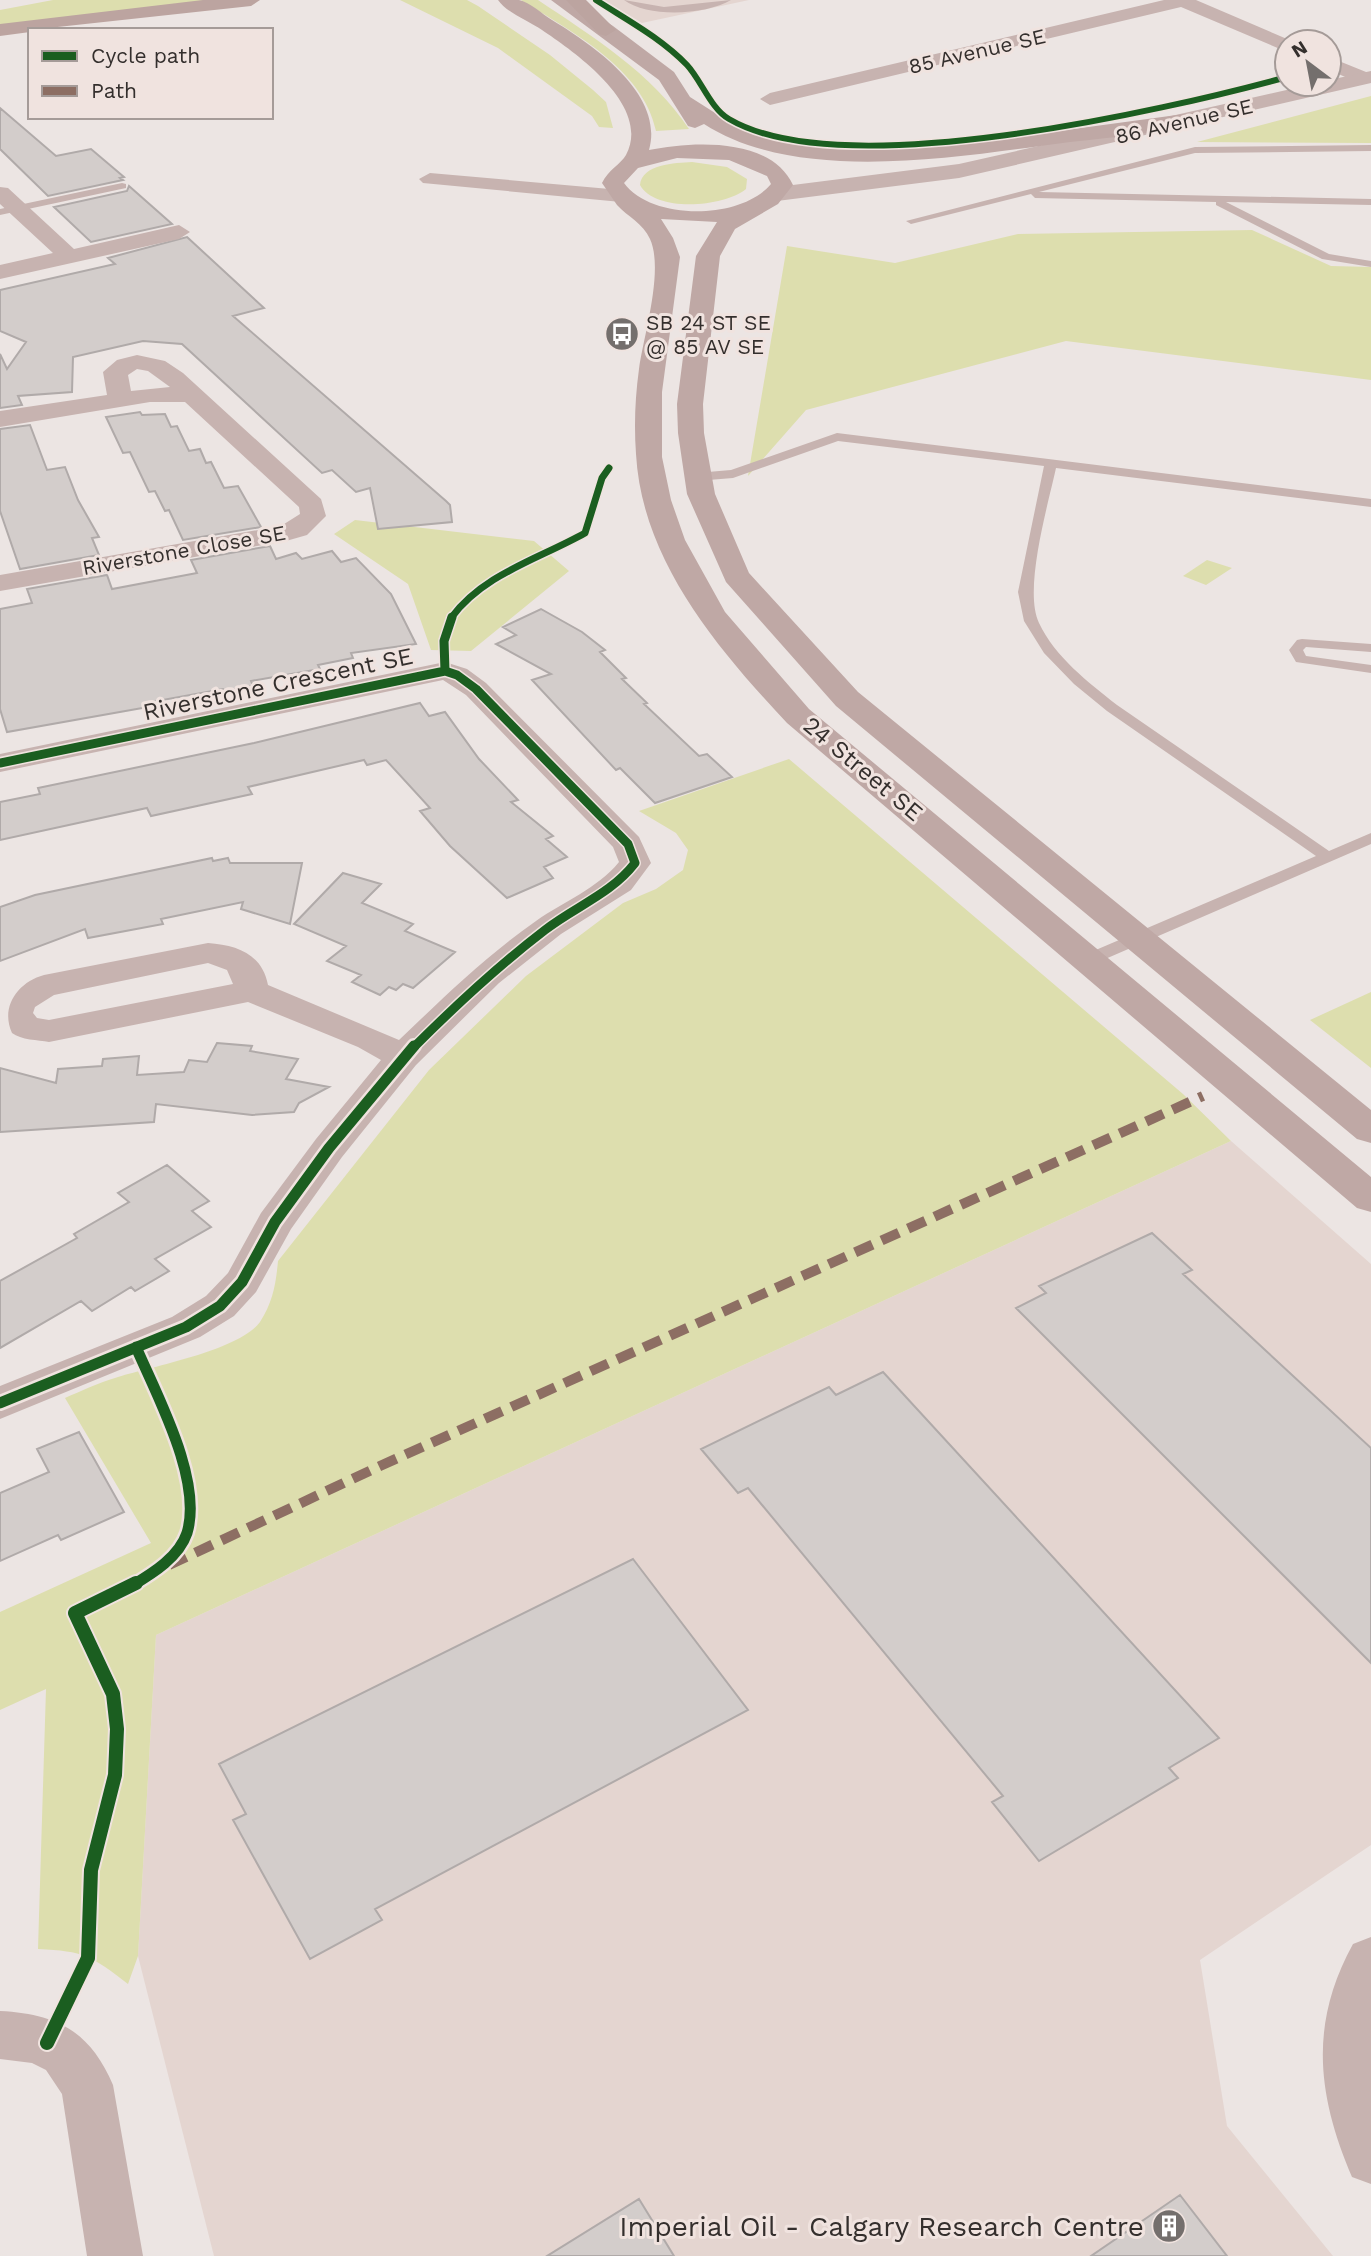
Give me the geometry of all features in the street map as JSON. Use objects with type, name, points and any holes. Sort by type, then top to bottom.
[{"type":"highway","points":[[217,4],[241,0]]},
{"type":"highway","points":[[0,30],[251,0]]},
{"type":"highway","points":[[575,0],[606,30]]},
{"type":"main road","points":[[507,0],[572,43],[618,83],[641,119],[644,142],[613,183],[623,198],[658,212],[686,216],[720,215],[767,200],[780,179],[766,165],[743,157],[705,137],[667,76],[606,30],[560,0]]},
{"type":"main road","points":[[682,101],[736,133],[780,145],[838,154],[890,154],[990,145],[1199,118]]},
{"type":"main road","points":[[629,165],[685,152],[743,157]]},
{"type":"main road","name":"24 Street SE","points":[[623,198],[654,222],[663,234],[668,257],[648,409],[648,439],[663,525],[710,616],[752,669],[799,716],[1371,1198]]},
{"type":"main road","name":"24 Street SE","points":[[767,200],[726,225],[708,256],[690,404],[696,477],[712,526],[736,576],[803,654],[847,699],[1371,1130]]},
{"type":"street","points":[[1182,1],[1273,40]]},
{"type":"street","name":"85 Avenue SE","points":[[770,99],[1182,1]]},
{"type":"street","points":[[1079,6],[1110,20]]},
{"type":"street","points":[[1343,69],[1369,79]]},
{"type":"street","name":"86 Avenue SE","points":[[767,200],[946,173],[1369,79]]},
{"type":"street","name":"86 Avenue SE","points":[[766,165],[887,167],[946,160],[997,160]]},
{"type":"street","points":[[530,187],[589,178],[629,165]]},
{"type":"street","points":[[430,179],[623,198]]},
{"type":"street","points":[[0,193],[9,210],[69,256]]},
{"type":"street","points":[[0,272],[179,232]]},
{"type":"street","name":"Riverstone Close SE","points":[[0,419],[120,400],[191,394],[312,505],[313,516],[309,522],[286,533],[0,583]]},
{"type":"street","name":"Riverstone Crescent SE","points":[[0,763],[445,671],[457,675],[476,689],[628,844],[635,863],[619,883],[549,927],[487,975],[403,1057],[329,1147],[275,1222],[242,1282],[220,1306],[187,1327],[0,1403]]},
{"type":"street","points":[[251,991],[250,977],[243,962],[223,953],[208,953],[44,986],[19,1000],[15,1014],[26,1027],[50,1031],[251,991],[370,1039],[403,1057]]},
{"type":"street","points":[[1371,1960],[1357,1987],[1350,2030],[1352,2104],[1371,2158]]},
{"type":"street","points":[[0,2035],[29,2037],[47,2043],[64,2053],[87,2085],[115,2256]]},
{"type":"lane","points":[[628,0],[639,6],[676,10],[727,0]]},
{"type":"lane","points":[[911,221],[1195,150],[1371,148]]},
{"type":"lane","points":[[9,210],[122,186]]},
{"type":"lane","points":[[1014,194],[1371,202]]},
{"type":"lane","points":[[1214,200],[1326,257],[1371,264]]},
{"type":"lane","points":[[696,477],[733,474],[837,437],[1371,503]]},
{"type":"lane","points":[[1050,465],[1024,592],[1031,621],[1049,650],[1079,681],[1112,708],[1328,857]]},
{"type":"lane","points":[[1371,648],[1302,643],[1296,650],[1301,659],[1371,669]]},
{"type":"lane","points":[[1090,959],[1371,838]]},
{"type":"shaded area","points":[[604,0],[749,0],[642,23]]},
{"type":"shaded area","points":[[1231,1141],[1371,1264],[1371,1845],[1200,1960],[1227,2126],[1333,2256],[214,2256],[138,1956],[156,1635]]},
{"type":"green space","points":[[53,0],[216,0],[0,28],[0,10]]},
{"type":"green space","points":[[400,0],[467,0],[478,6],[550,55],[593,90],[606,102],[613,128],[599,127],[592,116],[498,48]]},
{"type":"green space","points":[[521,0],[538,0],[620,57],[658,90],[689,129],[656,131],[636,88],[620,70],[582,38]]},
{"type":"green space","points":[[1371,96],[1371,143],[1197,142]]},
{"type":"green space","points":[[692,162],[727,167],[747,179],[746,189],[723,200],[691,204],[660,200],[648,194],[640,185],[642,178],[653,169]]},
{"type":"green space","points":[[1252,230],[1331,266],[1371,267],[1371,380],[1066,341],[806,410],[748,476],[787,246],[895,263],[1018,234]]},
{"type":"green space","points":[[355,520],[534,541],[569,571],[471,651],[431,650],[408,584],[334,534]]},
{"type":"green space","points":[[1207,560],[1232,568],[1206,585],[1183,576]]},
{"type":"green space","points":[[789,759],[1183,1094],[1231,1141],[156,1635],[138,1956],[128,1984],[87,1957],[66,1951],[38,1949],[46,1689],[0,1710],[0,1612],[151,1543],[65,1398],[109,1380],[214,1350],[249,1332],[260,1322],[271,1300],[278,1261],[429,1070],[526,976],[623,903],[656,889],[683,870],[688,850],[676,833],[639,811]]},
{"type":"green space","points":[[1371,992],[1371,1068],[1310,1020]]},
{"type":"building","points":[[0,108],[56,156],[91,149],[124,177],[120,178],[123,180],[48,196],[0,149]]},
{"type":"building","points":[[129,186],[172,224],[91,242],[54,207],[127,191]]},
{"type":"building","points":[[187,237],[264,308],[233,316],[446,501],[450,505],[452,522],[378,529],[370,488],[356,492],[332,470],[322,473],[182,344],[143,341],[73,357],[72,392],[18,396],[22,405],[0,408],[0,354],[7,369],[26,342],[0,331],[0,290],[115,264],[108,258]]},
{"type":"building","points":[[140,412],[142,415],[165,414],[171,427],[177,426],[189,451],[200,449],[206,463],[211,462],[224,488],[238,486],[261,527],[183,540],[169,510],[165,511],[155,491],[149,492],[130,452],[123,453],[106,417]]},
{"type":"building","points":[[30,425],[47,470],[65,467],[78,500],[99,537],[92,538],[99,555],[20,569],[0,511],[0,429]]},
{"type":"building","points":[[270,546],[276,559],[296,553],[302,559],[332,551],[341,562],[356,558],[391,594],[416,644],[351,653],[353,658],[318,665],[320,669],[251,681],[253,686],[146,703],[148,707],[7,732],[0,709],[0,609],[32,603],[27,589],[107,575],[112,589],[197,573],[191,560]]},
{"type":"building","points":[[541,609],[582,632],[605,650],[600,652],[626,678],[622,679],[647,703],[644,704],[699,756],[707,754],[732,777],[655,803],[620,768],[616,770],[532,680],[551,674],[496,644],[516,635],[503,627]]},
{"type":"building","points":[[420,703],[429,716],[445,712],[479,759],[518,800],[511,802],[553,836],[546,839],[567,857],[544,867],[553,878],[507,898],[450,846],[420,811],[430,808],[386,760],[367,765],[364,760],[248,787],[252,794],[151,816],[147,808],[0,840],[0,802],[40,794],[38,788],[254,743]]},
{"type":"building","points":[[212,858],[213,861],[228,858],[230,863],[302,863],[290,924],[241,909],[243,902],[161,919],[163,924],[88,938],[85,929],[0,961],[0,907],[35,895]]},
{"type":"building","points":[[343,873],[381,884],[362,903],[413,924],[405,931],[455,952],[413,988],[403,984],[396,990],[389,987],[380,995],[352,982],[361,975],[327,961],[346,946],[294,924]]},
{"type":"building","points":[[217,1043],[252,1046],[250,1051],[298,1059],[286,1079],[329,1087],[299,1103],[294,1112],[252,1115],[156,1104],[154,1122],[0,1132],[0,1068],[56,1083],[58,1069],[102,1066],[103,1059],[139,1056],[137,1075],[184,1072],[189,1060],[207,1062]]},
{"type":"building","points":[[167,1165],[209,1201],[192,1211],[211,1227],[155,1259],[169,1271],[135,1291],[131,1287],[92,1311],[81,1301],[0,1348],[0,1281],[77,1238],[74,1234],[129,1202],[118,1193]]},
{"type":"building","points":[[1152,1233],[1192,1270],[1183,1274],[1371,1448],[1371,1663],[1016,1308],[1046,1293],[1039,1286]]},
{"type":"building","points":[[883,1372],[1219,1738],[1169,1768],[1178,1778],[1039,1861],[992,1802],[1003,1796],[748,1488],[738,1493],[701,1449],[829,1387],[836,1395]]},
{"type":"building","points":[[79,1432],[124,1512],[61,1540],[58,1535],[0,1561],[0,1493],[49,1472],[37,1449]]},
{"type":"building","points":[[633,1559],[748,1710],[375,1909],[382,1920],[310,1959],[233,1820],[246,1814],[219,1764]]},
{"type":"building","name":"Imperial Oil - Calgary Research Centre","points":[[1180,2195],[1227,2256],[1091,2256]]},
{"type":"building","name":"Imperial Oil - Calgary Research Centre","points":[[639,2199],[674,2256],[547,2256]]},
{"type":"marked path","points":[[169,1565],[380,1466],[1203,1096]]},
{"type":"cycle path","points":[[596,0],[677,55],[728,119],[776,137],[842,145],[919,143],[1003,135],[1166,107],[1273,81]]},
{"type":"cycle path","points":[[445,671],[444,641],[452,617],[467,598],[488,582],[585,533],[602,478],[609,468]]},
{"type":"cycle path","points":[[0,763],[445,671],[457,675],[476,689],[628,844],[635,863],[619,883],[549,927],[487,975],[403,1057],[329,1148],[275,1222],[242,1282],[220,1306],[186,1327],[0,1403]]},
{"type":"cycle path","points":[[47,2043],[88,1958],[91,1870],[115,1775],[117,1729],[113,1694],[75,1613],[134,1584],[162,1565],[185,1538],[190,1512],[188,1489],[174,1439],[136,1347]]},
{"type":"place","name":"SB 24 ST SE @ 85 AV SE","points":[[622,334]]},
{"type":"place","name":"Imperial Oil - Calgary Research Centre","points":[[1169,2226]]}]
